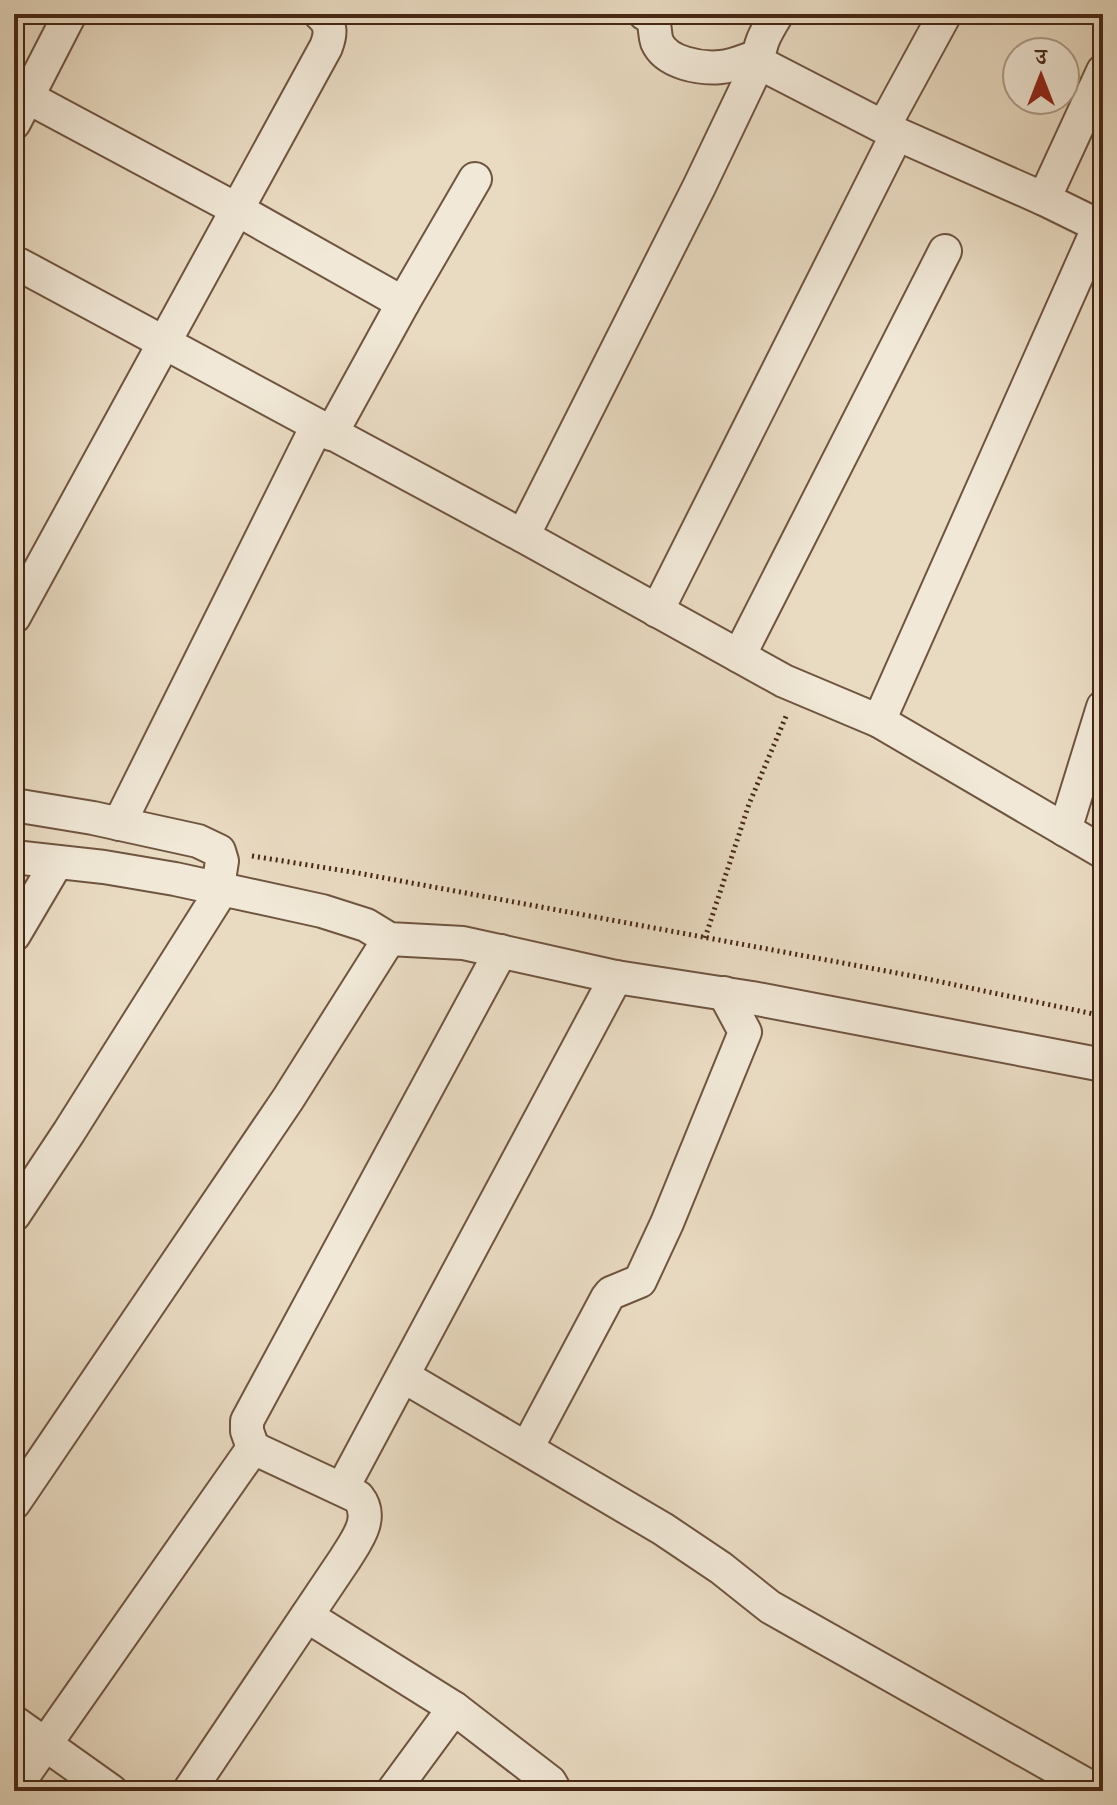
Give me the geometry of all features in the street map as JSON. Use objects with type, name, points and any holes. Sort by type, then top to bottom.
[{"type":"street","points":[[70,14],[19,103],[238,210],[403,303]]},
{"type":"street","points":[[14,617],[326,47],[330,27],[327,19],[320,14]]},
{"type":"street","points":[[645,14],[654,22],[658,44],[672,58],[708,68],[759,62],[890,130],[1101,227],[879,721]]},
{"type":"street","points":[[523,536],[699,187],[759,62],[760,45],[777,14]]},
{"type":"street","points":[[657,611],[945,14]]},
{"type":"street","points":[[1044,199],[1103,71]]},
{"type":"street","points":[[119,824],[324,430],[475,179]]},
{"type":"street","points":[[739,656],[945,251]]},
{"type":"street","points":[[14,263],[523,536],[739,656],[799,687],[879,721],[1103,852]]},
{"type":"street","points":[[1065,830],[1103,707]]},
{"type":"street","points":[[14,805],[198,841],[220,869],[216,899],[18,1199]]},
{"type":"street","points":[[14,857],[104,867],[220,869],[366,925],[389,939],[463,943],[616,977],[724,993],[1103,1065]]},
{"type":"street","points":[[14,935],[57,862]]},
{"type":"street","points":[[14,1503],[288,1099],[389,939]]},
{"type":"street","points":[[189,1791],[345,1559],[363,1527],[365,1510],[358,1497],[253,1448],[247,1421],[501,951]]},
{"type":"street","points":[[342,1489],[616,977]]},
{"type":"street","points":[[527,1448],[607,1298],[611,1293],[640,1281],[667,1223],[743,1039],[743,1027],[724,993]]},
{"type":"street","points":[[403,1376],[663,1529],[721,1568],[770,1607],[1097,1791]]},
{"type":"street","points":[[14,1789],[253,1448]]},
{"type":"street","points":[[307,1616],[454,1708],[550,1782],[555,1791]]},
{"type":"street","points":[[393,1791],[454,1708]]},
{"type":"street","points":[[14,1722],[111,1791]]},
{"type":"path","points":[[705,938],[749,804],[799,687]]},
{"type":"path","points":[[220,869],[358,873],[913,976],[1103,1016]]}]
